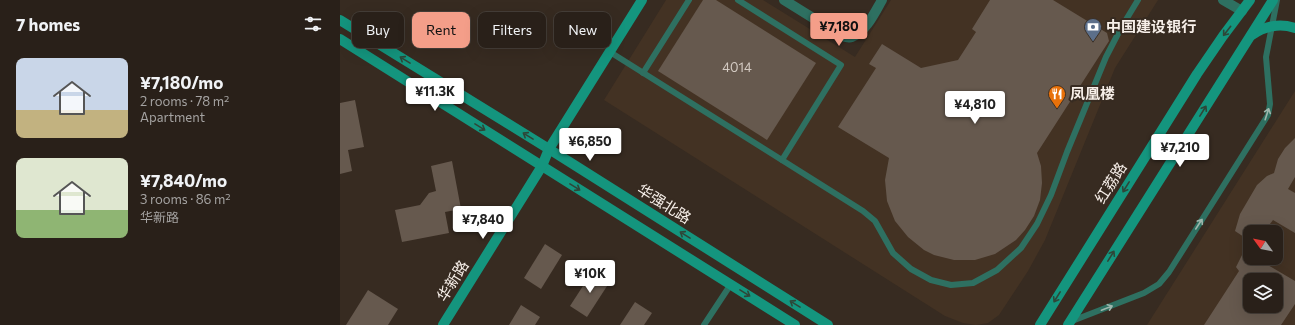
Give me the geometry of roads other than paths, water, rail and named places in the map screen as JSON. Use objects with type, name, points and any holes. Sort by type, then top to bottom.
[{"type":"main road","name":"华新路","points":[[442,325],[542,166],[549,149],[642,0]]},
{"type":"main road","name":"红荔路","points":[[1040,325],[1201,68],[1250,0]]},
{"type":"main road","points":[[1069,323],[1273,0]]},
{"type":"main road","name":"华强北路","points":[[340,20],[549,149],[828,325]]},
{"type":"main road","points":[[1247,40],[1258,31],[1272,26],[1286,26],[1295,28]]},
{"type":"main road","points":[[340,39],[796,325]]},
{"type":"street","points":[[784,0],[842,36],[850,37],[859,33],[868,23],[882,0]]},
{"type":"street","points":[[1222,0],[1242,11]]},
{"type":"lane","points":[[644,73],[689,0]]},
{"type":"lane","points":[[738,0],[841,65],[782,160]]},
{"type":"lane","points":[[610,52],[863,211],[875,221],[893,253],[911,269],[931,280],[951,285],[972,283],[997,270],[1021,248],[1037,224],[1051,195],[1106,57],[1138,0]]},
{"type":"lane","points":[[1069,323],[1144,293],[1159,284],[1169,272],[1268,115],[1270,104],[1266,57],[1277,0]]},
{"type":"lane","points":[[704,325],[731,284]]},
{"type":"place","name":"中国建设银行","points":[[1093,42]]},
{"type":"place","name":"凤凰楼","points":[[1057,109]]}]
